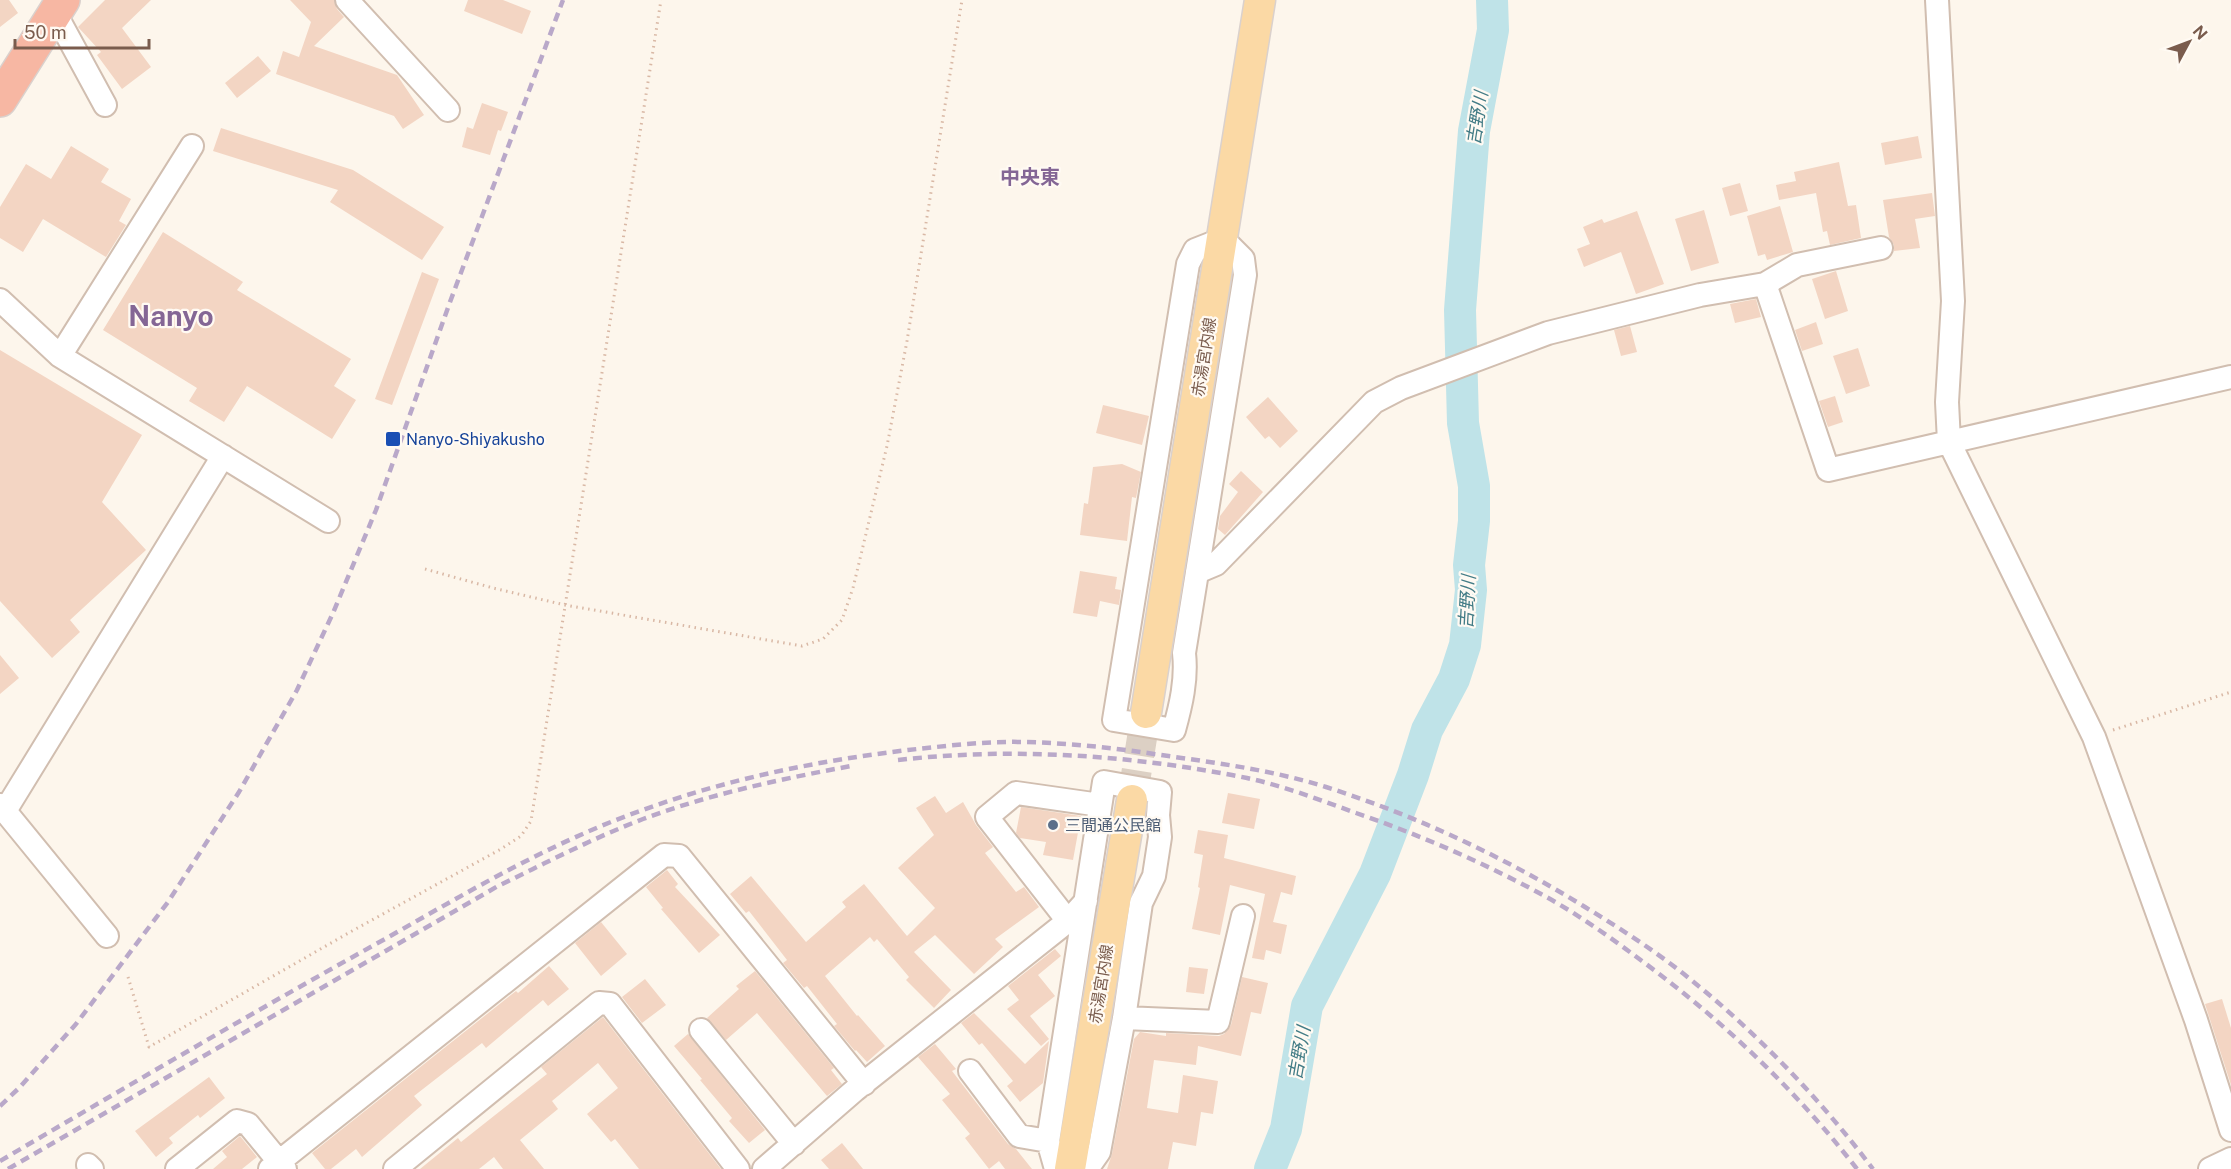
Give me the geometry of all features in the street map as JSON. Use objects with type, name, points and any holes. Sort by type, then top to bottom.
[{"type":"highway","points":[[0,100],[59,7]]},
{"type":"main road","name":"赤湯宮内線","points":[[1146,713],[1260,0]]},
{"type":"main road","name":"赤湯宮内線","points":[[1070,1169],[1132,800]]},
{"type":"street","points":[[347,0],[448,110]]},
{"type":"street","points":[[1937,0],[1953,301],[1947,402],[1950,441],[2094,737],[2196,1020],[2231,1130]]},
{"type":"street","points":[[59,7],[105,105]]},
{"type":"street","points":[[60,356],[192,147]]},
{"type":"street","points":[[1222,238],[1243,259],[1245,275],[1217,436],[1184,653],[1185,668],[1181,707],[1174,730],[1114,720],[1188,264],[1196,250],[1222,238]]},
{"type":"street","points":[[1197,572],[1216,564],[1374,402],[1401,388],[1548,333],[1700,295],[1765,284],[1797,265],[1881,248]]},
{"type":"street","points":[[1765,284],[1828,470],[2231,376]]},
{"type":"street","points":[[0,300],[60,356],[328,521]]},
{"type":"street","points":[[107,936],[2,808],[223,456]]},
{"type":"street","points":[[1056,1169],[1048,1141],[1104,782],[1160,792],[1158,815],[1160,837],[1154,876],[1141,903],[1124,1018],[1099,1152],[1087,1169]]},
{"type":"street","points":[[1068,921],[987,817],[1016,793],[1100,805]]},
{"type":"street","points":[[177,1169],[237,1120],[248,1124],[278,1166],[664,855],[679,856],[864,1084]]},
{"type":"street","points":[[764,1169],[864,1084],[1068,921],[1086,901]]},
{"type":"street","points":[[1124,1018],[1218,1022],[1243,916]]},
{"type":"street","points":[[395,1169],[599,1003],[610,1004],[738,1169]]},
{"type":"street","points":[[700,1030],[794,1144]]},
{"type":"street","points":[[970,1071],[1019,1136],[1048,1141]]},
{"type":"street","points":[[2210,1169],[2231,1159]]},
{"type":"path","points":[[128,977],[149,1047],[521,836],[531,821],[661,0]]},
{"type":"path","points":[[425,569],[565,605],[802,646],[823,639],[842,620],[853,588],[887,446],[907,341],[962,0]]},
{"type":"path","points":[[2094,737],[2231,692]]},
{"type":"building","points":[[0,0],[9,0],[18,13],[0,27]]},
{"type":"building","points":[[105,0],[151,0],[122,28],[151,67],[122,89],[97,55],[101,52],[78,27]]},
{"type":"building","points":[[290,0],[334,0],[337,9],[344,17],[314,46],[397,75],[424,115],[403,129],[394,116],[276,74],[283,51],[299,57],[311,22]]},
{"type":"building","points":[[468,0],[503,0],[531,11],[522,34],[464,11]]},
{"type":"building","points":[[258,56],[271,71],[237,98],[225,83]]},
{"type":"building","points":[[482,103],[508,112],[501,131],[498,130],[490,155],[462,147],[467,127],[473,129]]},
{"type":"building","points":[[221,128],[353,170],[444,227],[422,260],[330,202],[338,190],[213,151]]},
{"type":"building","points":[[1918,136],[1922,158],[1885,165],[1881,143]]},
{"type":"building","points":[[71,146],[109,169],[101,182],[131,199],[119,221],[126,225],[106,257],[43,219],[23,252],[0,238],[0,207],[26,164],[51,179]]},
{"type":"building","points":[[1839,162],[1848,206],[1856,205],[1861,238],[1830,245],[1827,231],[1823,232],[1816,193],[1779,200],[1776,185],[1796,181],[1794,172]]},
{"type":"building","points":[[1740,183],[1748,211],[1730,216],[1722,188]]},
{"type":"building","points":[[1932,193],[1935,216],[1915,219],[1920,248],[1894,251],[1894,245],[1889,237],[1883,200]]},
{"type":"building","points":[[1780,206],[1793,252],[1767,260],[1765,254],[1758,256],[1747,216]]},
{"type":"building","points":[[1704,210],[1719,263],[1691,271],[1675,219]]},
{"type":"building","points":[[1637,211],[1664,284],[1636,294],[1621,252],[1584,267],[1577,249],[1590,244],[1583,227],[1602,219],[1604,223]]},
{"type":"building","points":[[163,232],[243,282],[237,290],[351,359],[334,386],[356,400],[332,439],[247,386],[224,422],[189,401],[197,388],[103,330]]},
{"type":"building","points":[[1836,271],[1848,311],[1825,319],[1812,279]]},
{"type":"building","points":[[422,272],[439,279],[392,405],[375,399]]},
{"type":"building","points":[[1756,299],[1761,317],[1735,323],[1730,304]]},
{"type":"building","points":[[1816,322],[1823,344],[1802,351],[1795,330]]},
{"type":"building","points":[[1630,326],[1637,352],[1621,356],[1614,330]]},
{"type":"building","points":[[1858,348],[1870,386],[1846,394],[1833,356]]},
{"type":"building","points":[[0,350],[142,435],[102,502],[146,550],[70,620],[80,632],[52,658],[0,601]]},
{"type":"building","points":[[1835,396],[1843,422],[1828,427],[1819,401]]},
{"type":"building","points":[[1268,397],[1298,431],[1280,448],[1269,436],[1265,439],[1246,417]]},
{"type":"building","points":[[1103,405],[1149,416],[1142,445],[1096,433]]},
{"type":"building","points":[[1122,464],[1141,472],[1136,498],[1132,497],[1127,541],[1080,535],[1084,503],[1088,504],[1093,467]]},
{"type":"building","points":[[1241,471],[1263,492],[1225,535],[1218,529],[1220,516],[1238,492],[1229,484]]},
{"type":"building","points":[[1080,571],[1117,577],[1115,589],[1121,590],[1119,605],[1100,601],[1097,617],[1073,613]]},
{"type":"building","points":[[0,655],[19,678],[0,694]]},
{"type":"building","points":[[1228,793],[1260,799],[1254,829],[1222,823]]},
{"type":"building","points":[[935,796],[946,813],[963,802],[976,825],[993,847],[985,853],[1016,892],[1024,887],[1039,907],[995,939],[1003,947],[974,974],[935,935],[914,952],[951,990],[934,1008],[906,980],[909,977],[877,939],[874,942],[870,937],[825,976],[885,1046],[867,1062],[834,1026],[837,1024],[807,986],[804,988],[783,963],[787,960],[749,911],[746,913],[730,894],[751,876],[806,942],[846,907],[842,902],[864,884],[907,936],[935,908],[898,868],[934,835],[916,808]]},
{"type":"building","points":[[1021,807],[1081,816],[1073,860],[1043,855],[1046,842],[1020,838],[1016,833]]},
{"type":"building","points":[[1198,830],[1228,835],[1224,858],[1296,876],[1292,895],[1281,892],[1273,922],[1287,925],[1281,954],[1266,950],[1264,960],[1252,958],[1265,894],[1230,885],[1220,935],[1192,929],[1200,888],[1198,887],[1203,855],[1194,853]]},
{"type":"building","points":[[667,870],[678,884],[675,887],[720,935],[699,953],[661,909],[663,908],[646,887]]},
{"type":"building","points":[[601,922],[627,954],[601,976],[575,943]]},
{"type":"building","points":[[1055,949],[1061,956],[1038,975],[1055,996],[1030,1016],[1049,1039],[1041,1046],[1007,1009],[1019,1000],[1008,986]]},
{"type":"building","points":[[549,966],[569,989],[548,1006],[543,1000],[486,1048],[482,1043],[414,1096],[422,1105],[362,1157],[356,1149],[331,1169],[325,1169],[312,1153],[516,991],[518,993]]},
{"type":"building","points":[[1189,967],[1208,969],[1204,994],[1186,992]]},
{"type":"building","points":[[755,971],[834,1068],[831,1070],[842,1084],[827,1096],[757,1013],[726,1040],[707,1018],[739,989],[736,986]]},
{"type":"building","points":[[1242,977],[1268,983],[1261,1014],[1251,1012],[1241,1056],[1198,1046],[1196,1065],[1154,1060],[1147,1108],[1178,1113],[1183,1075],[1218,1081],[1213,1114],[1201,1112],[1196,1146],[1173,1142],[1168,1169],[1107,1169],[1112,1154],[1134,1039],[1140,1032],[1166,1036],[1166,1033],[1219,1036],[1224,1034],[1231,1025]]},
{"type":"building","points":[[645,979],[666,1005],[642,1023],[622,997]]},
{"type":"building","points":[[2222,999],[2231,1028],[2231,1085],[2205,1004]]},
{"type":"building","points":[[974,1013],[1025,1064],[1049,1041],[1043,1083],[1020,1102],[1007,1086],[1013,1081],[982,1043],[979,1045],[961,1023]]},
{"type":"building","points":[[603,1017],[721,1169],[639,1169],[615,1139],[611,1142],[587,1114],[618,1088],[598,1063],[552,1101],[558,1109],[520,1140],[544,1169],[503,1169],[494,1157],[479,1169],[420,1169],[458,1138],[461,1142],[547,1074],[541,1067]]},
{"type":"building","points":[[688,1034],[765,1130],[749,1143],[729,1121],[732,1118],[674,1046]]},
{"type":"building","points":[[935,1044],[956,1069],[952,1071],[1008,1144],[1016,1149],[1032,1169],[1005,1169],[999,1161],[989,1169],[965,1138],[970,1134],[942,1100],[950,1094],[918,1057]]},
{"type":"building","points":[[209,1077],[225,1098],[200,1118],[198,1115],[169,1138],[173,1143],[156,1157],[135,1131]]},
{"type":"building","points":[[240,1136],[257,1157],[242,1169],[213,1169],[227,1157],[222,1151]]},
{"type":"building","points":[[842,1143],[863,1169],[829,1169],[821,1160]]},
{"type":"waterway","name":"吉野川","points":[[1270,1169],[1286,1129],[1307,1006],[1375,874],[1413,775],[1427,730],[1454,679],[1465,645],[1471,590],[1469,565],[1474,521],[1474,486],[1463,423],[1460,310],[1474,131],[1493,30],[1492,0]]},
{"type":"tunnel","points":[[1132,800],[1146,713]]},
{"type":"railway","points":[[0,1106],[76,1024],[168,902],[239,792],[297,690],[333,613],[376,510],[450,302],[563,0]]},
{"type":"railway","points":[[0,1161],[478,886],[542,853],[607,824],[706,790],[806,766],[908,750],[1009,742],[1058,743],[1127,750],[1224,764],[1285,776],[1360,798],[1459,839],[1523,871],[1598,915],[1652,950],[1690,979],[1740,1022],[1787,1068],[1832,1118],[1873,1169]]},
{"type":"railway","points":[[898,760],[985,754],[1029,754],[1117,759],[1204,770],[1261,781],[1288,789],[1427,840],[1519,882],[1567,909],[1618,943],[1672,984],[1757,1057],[1809,1111],[1857,1169]]},
{"type":"railway","points":[[8,1169],[498,886],[570,851],[643,819],[694,802],[772,782],[851,766]]},
{"type":"place","name":"Nanyo-Shiyakusho","points":[[393,439]]},
{"type":"place","name":"三間通公民館","points":[[1053,825]]},
{"type":"district","name":"中央東","points":[[1030,177]]},
{"type":"district","name":"Nanyo","points":[[171,315]]}]
